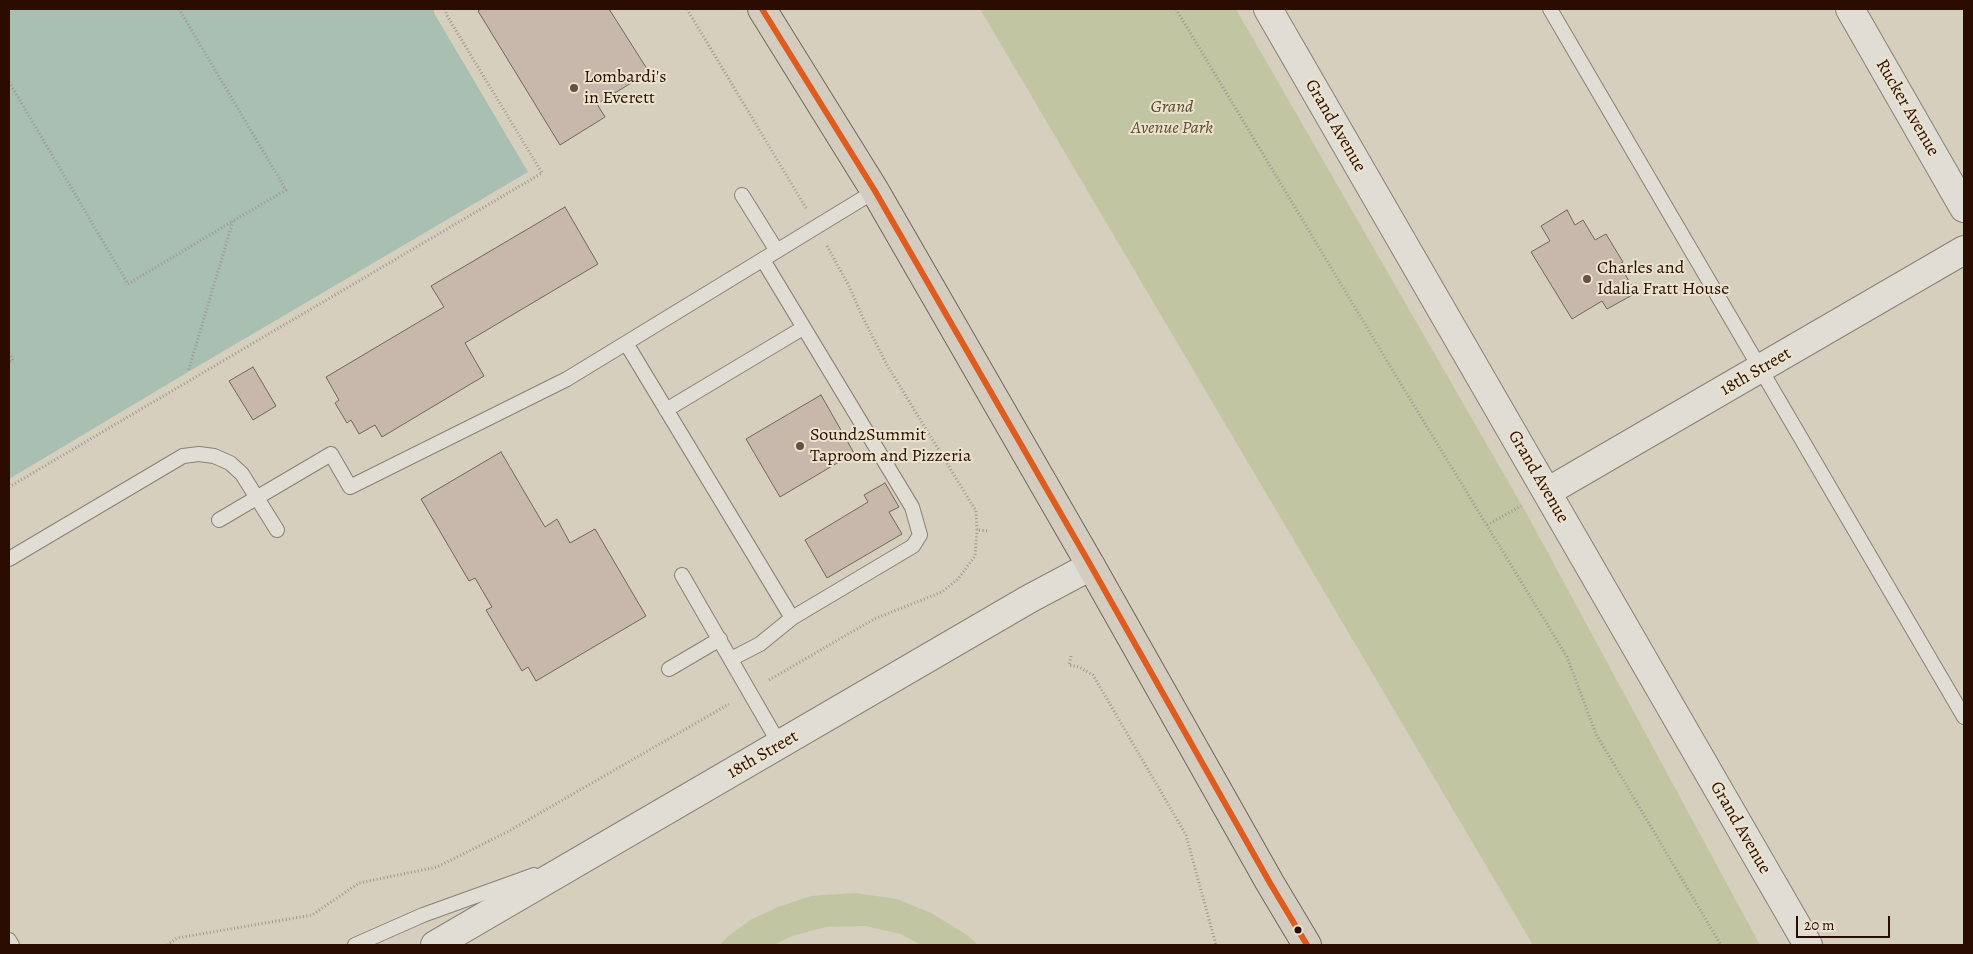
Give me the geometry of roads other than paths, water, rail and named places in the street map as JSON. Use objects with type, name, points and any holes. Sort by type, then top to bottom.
[{"type":"main road","points":[[762,9],[875,191],[1091,566],[1270,884],[1308,945]]},
{"type":"street","name":"Grand Avenue","points":[[1268,9],[1808,945]]},
{"type":"street","name":"Rucker Avenue","points":[[1850,9],[1964,208]]},
{"type":"street","name":"18th Street","points":[[1548,492],[1964,250]]},
{"type":"street","name":"18th Street","points":[[435,945],[1029,599],[1091,566]]},
{"type":"lane","points":[[1550,9],[1964,717]]},
{"type":"lane","points":[[219,520],[331,454],[350,487],[567,379],[875,191]]},
{"type":"lane","points":[[742,195],[776,251]]},
{"type":"lane","points":[[731,659],[760,644],[792,618],[914,546],[920,535],[912,507],[763,260]]},
{"type":"lane","points":[[666,410],[803,328]]},
{"type":"lane","points":[[626,343],[792,618]]},
{"type":"lane","points":[[9,559],[183,456],[199,454],[214,456],[230,464],[242,474],[277,530]]},
{"type":"lane","points":[[682,575],[780,745]]},
{"type":"lane","points":[[669,669],[720,639]]},
{"type":"lane","points":[[355,945],[423,915],[591,855]]},
{"type":"lane","points":[[9,940],[12,945]]},
{"type":"place","name":"Lombardi's in Everett","points":[[574,88]]},
{"type":"place","name":"Charles and Idalia Fratt House","points":[[1587,279]]},
{"type":"place","name":"Sound2Summit Taproom and Pizzeria","points":[[800,446]]},
{"type":"park label","name":"Grand Avenue Park","points":[[1172,118]]}]
